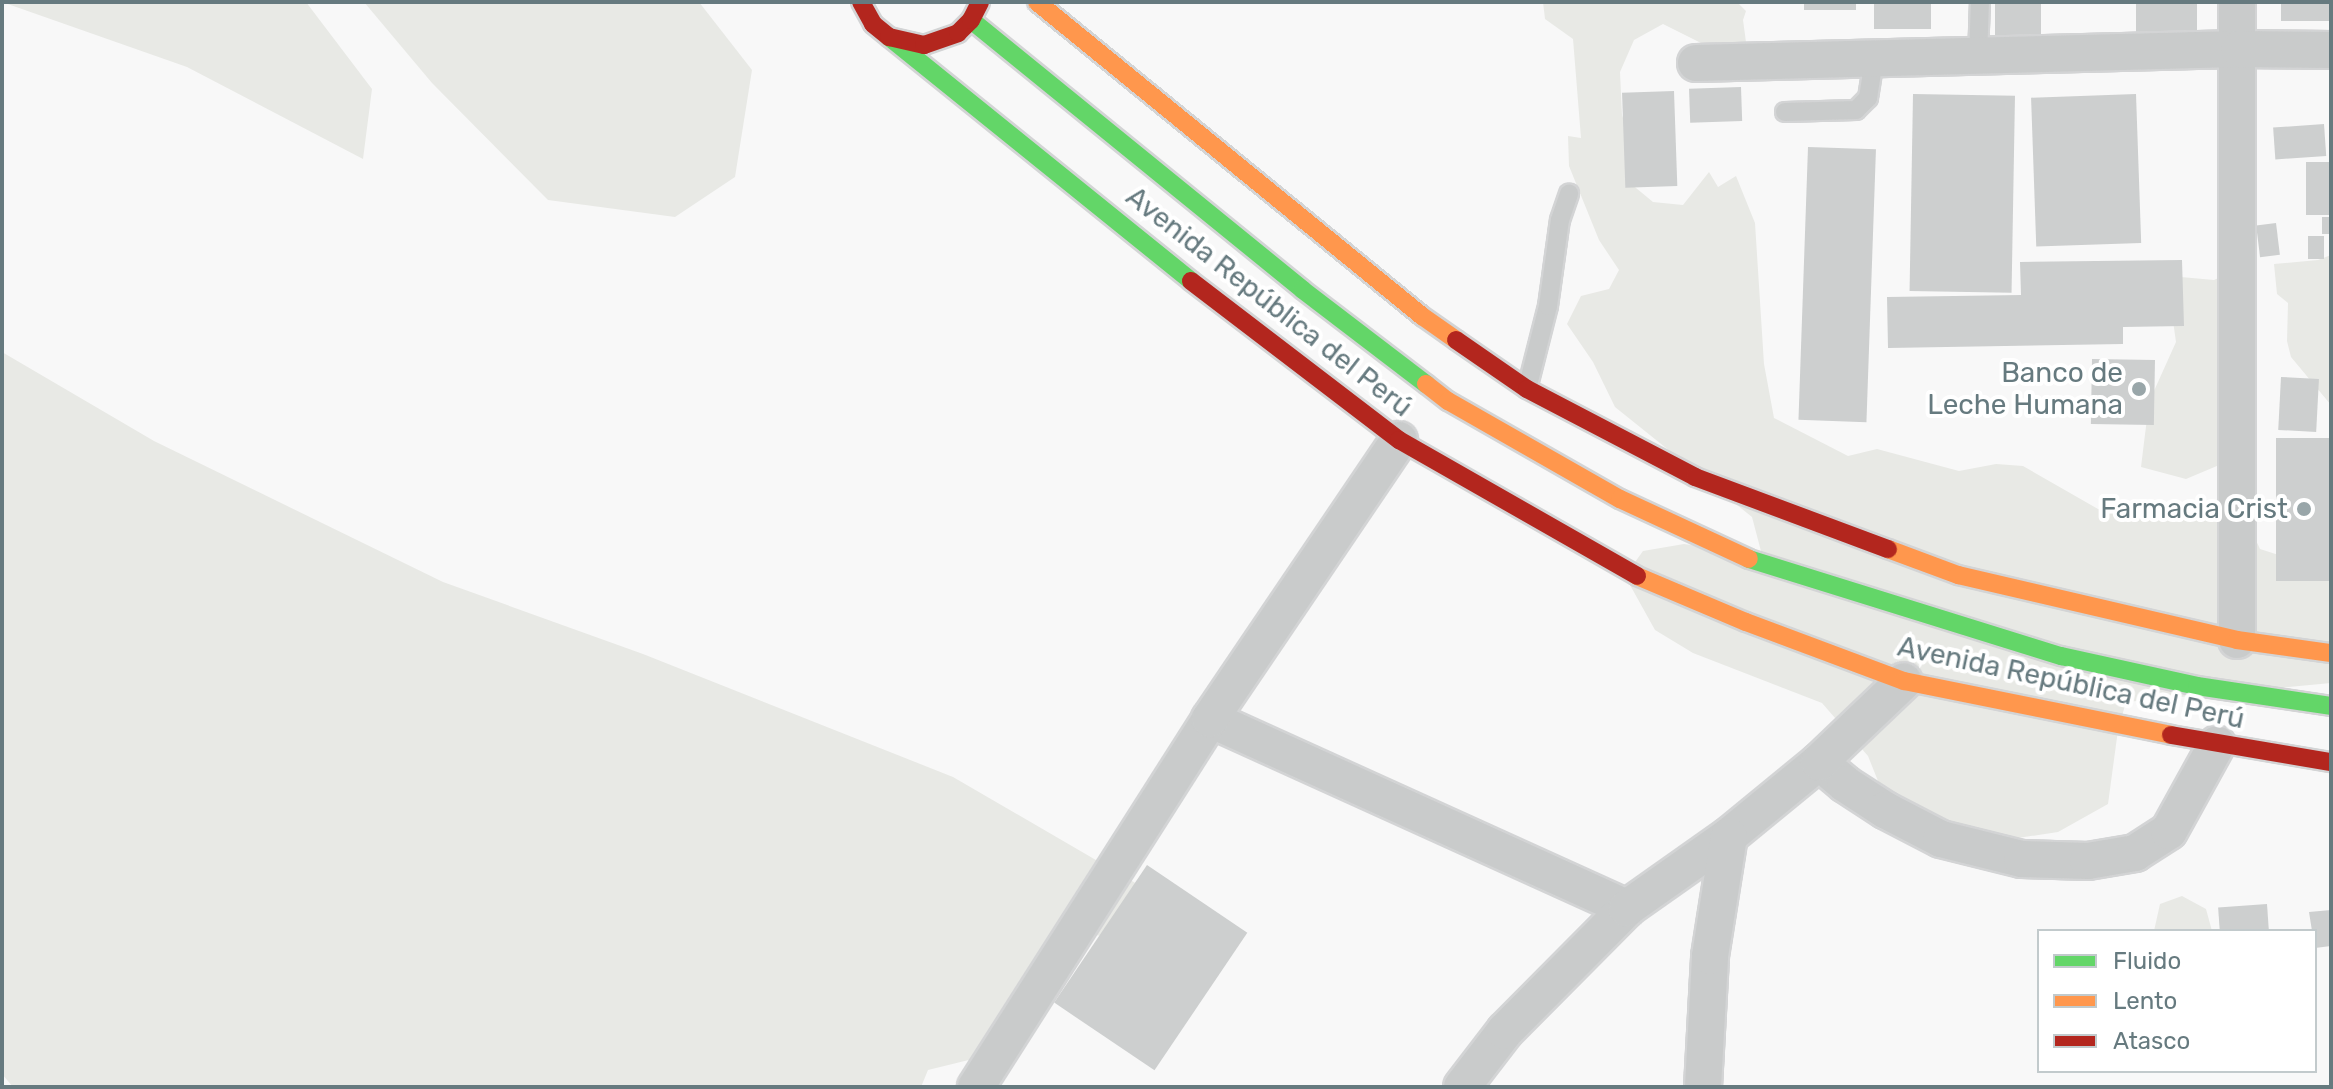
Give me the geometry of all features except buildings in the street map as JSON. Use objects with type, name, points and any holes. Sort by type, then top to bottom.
[{"type":"main road","points":[[846,2],[873,24]]},
{"type":"main road","points":[[861,2],[873,24]]},
{"type":"main road","points":[[889,37],[924,45],[942,41],[971,20],[980,2]]},
{"type":"main road","points":[[1037,2],[1422,316],[1527,389],[1695,477],[1958,575],[2237,640],[2331,653]]},
{"type":"main road","points":[[971,20],[1303,290],[1448,401],[1620,499],[1736,555],[2061,656],[2197,686],[2331,706]]},
{"type":"main road","name":"Avenida República del Perú","points":[[873,24],[1262,339],[1399,440],[1632,574],[1746,622],[1904,681],[2217,744],[2331,762]]},
{"type":"street","points":[[2237,2],[2237,640]]},
{"type":"street","points":[[1696,63],[1874,61],[2239,49],[2331,50]]},
{"type":"street","points":[[976,1087],[1210,719],[1399,440]]},
{"type":"street","points":[[1462,1087],[1505,1031],[1627,908],[1729,836],[1819,762],[1904,681]]},
{"type":"street","points":[[1210,719],[1627,908]]},
{"type":"street","points":[[1819,762],[1872,801],[1941,839],[2022,859],[2088,861],[2135,853],[2169,831],[2217,744]]},
{"type":"street","points":[[1703,1087],[1710,956],[1729,836]]},
{"type":"lane","points":[[1978,58],[1980,2]]},
{"type":"lane","points":[[1785,112],[1856,110],[1868,98],[1874,61]]},
{"type":"lane","points":[[1527,389],[1548,306],[1560,220],[1569,194]]},
{"type":"shaded area","points":[[2,2],[306,2],[372,89],[363,159],[187,67]]},
{"type":"shaded area","points":[[364,2],[699,2],[752,70],[735,177],[675,217],[548,200],[432,83]]},
{"type":"shaded area","points":[[1543,2],[1737,2],[1746,11],[1743,20],[1746,42],[1727,51],[1703,44],[1663,24],[1634,40],[1620,72],[1622,115],[1633,147],[1630,183],[1653,202],[1683,205],[1709,172],[1718,187],[1736,176],[1755,223],[1764,364],[1774,418],[1848,456],[1877,449],[1959,471],[1996,464],[2023,466],[2098,509],[2122,514],[2172,516],[2230,508],[2245,517],[2260,549],[2331,572],[2331,683],[2126,702],[2118,730],[2108,804],[2058,832],[1998,841],[1886,801],[1868,756],[1822,703],[1693,653],[1655,630],[1625,576],[1643,551],[1684,544],[1762,555],[1752,517],[1615,407],[1593,362],[1567,324],[1581,296],[1609,289],[1619,270],[1599,240],[1569,166],[1568,136],[1581,138],[1573,39],[1545,19]]},
{"type":"shaded area","points":[[2331,255],[2331,405],[2291,357],[2287,341],[2288,303],[2277,294],[2274,264],[2318,260]]},
{"type":"shaded area","points":[[2227,274],[2224,463],[2186,479],[2141,467],[2149,402],[2176,342],[2171,307],[2181,277],[2214,280]]},
{"type":"shaded area","points":[[2,352],[154,441],[443,582],[643,654],[953,777],[1156,895],[1115,937],[1093,935],[985,1056],[928,1070],[921,1087],[13,1087],[2,1074]]},
{"type":"shaded area","points":[[2182,896],[2206,909],[2211,929],[2154,929],[2160,904]]},
{"type":"traffic: fast","points":[[971,20],[1303,290],[1426,384]]},
{"type":"traffic: fast","points":[[889,37],[1191,281]]},
{"type":"traffic: fast","points":[[1749,559],[2061,656],[2197,686],[2331,706]]},
{"type":"traffic: slow","points":[[1037,2],[1422,316],[1456,340]]},
{"type":"traffic: slow","points":[[1426,384],[1448,401],[1620,499],[1749,559]]},
{"type":"traffic: slow","points":[[1888,549],[1958,575],[2237,640],[2331,653]]},
{"type":"traffic: slow","points":[[1637,576],[1746,622],[1904,681],[2171,735]]},
{"type":"traffic: jam","points":[[861,2],[873,24],[889,37],[924,45],[958,33],[971,20],[980,2]]},
{"type":"traffic: jam","points":[[1191,281],[1399,440],[1637,576]]},
{"type":"traffic: jam","points":[[1456,340],[1527,389],[1695,477],[1888,549]]},
{"type":"traffic: jam","points":[[2171,735],[2331,762]]},
{"type":"place","name":"Banco de Leche Humana","points":[[2139,389]]},
{"type":"place","name":"Farmacia Crist","points":[[2304,509]]}]
